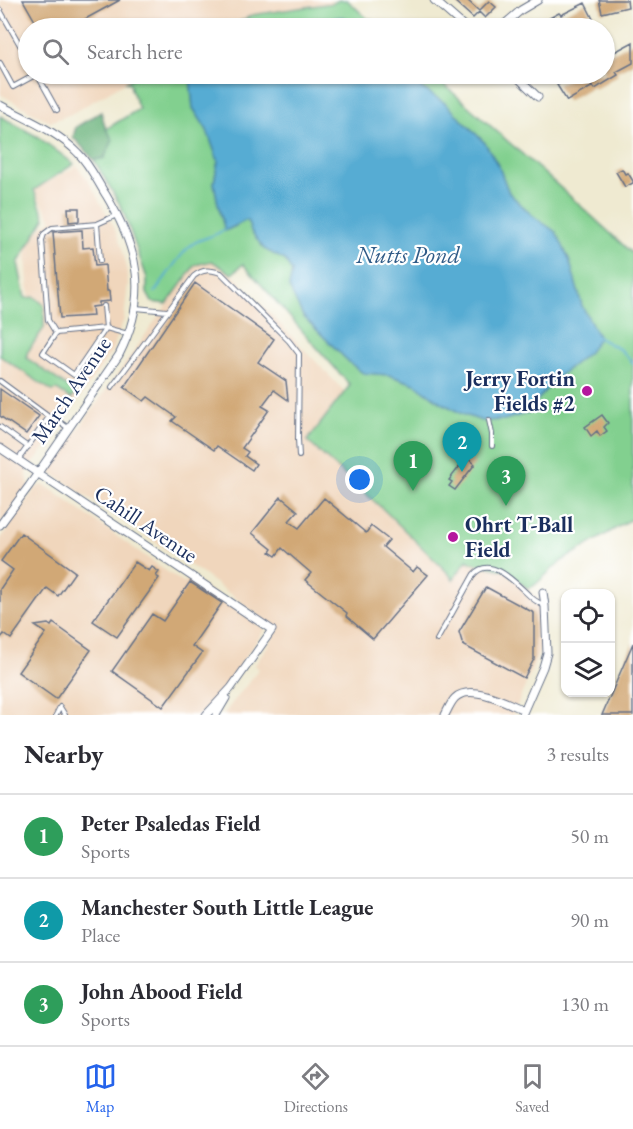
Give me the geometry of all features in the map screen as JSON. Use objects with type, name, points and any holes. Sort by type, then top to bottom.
[{"type":"street","points":[[434,0],[455,18]]},
{"type":"street","points":[[512,18],[538,0]]},
{"type":"street","points":[[524,84],[538,97]]},
{"type":"street","name":"March Avenue","points":[[0,105],[65,141],[90,168],[118,214],[132,249],[137,285],[129,334],[119,355],[0,525]]},
{"type":"street","name":"Cahill Avenue","points":[[0,448],[272,630],[231,688]]},
{"type":"street","points":[[445,715],[455,698],[463,693],[471,692],[480,693],[523,712],[547,653],[543,592]]},
{"type":"street","points":[[206,715],[231,688]]},
{"type":"street","points":[[216,715],[231,688]]},
{"type":"lane","points":[[0,10],[18,42]]},
{"type":"lane","points":[[0,63],[13,87],[19,84]]},
{"type":"lane","points":[[43,84],[57,110]]},
{"type":"lane","points":[[56,333],[48,320],[42,240],[44,234],[52,228],[97,224],[118,214]]},
{"type":"lane","points":[[97,224],[100,261]]},
{"type":"lane","points":[[112,387],[194,276],[209,269],[221,273],[289,341],[299,354],[299,456]]},
{"type":"lane","points":[[56,333],[43,353],[74,375],[106,328],[104,306]]},
{"type":"lane","points":[[135,308],[168,311]]},
{"type":"lane","points":[[56,333],[106,328],[129,334]]},
{"type":"lane","points":[[0,381],[68,429]]},
{"type":"lane","points":[[18,460],[49,417]]},
{"type":"lane","points":[[489,420],[492,446]]},
{"type":"lane","points":[[0,427],[28,447]]},
{"type":"lane","points":[[436,640],[477,570],[484,568],[502,572],[534,600],[545,606]]},
{"type":"lane","points":[[56,715],[60,707],[65,715]]},
{"type":"shaded area","points":[[0,0],[330,0],[333,3],[252,15],[247,18],[18,18],[18,84],[122,84],[71,114],[50,122],[0,94]]},
{"type":"shaded area","points":[[77,166],[88,180],[114,227],[122,248],[128,283],[124,319],[112,351],[37,459],[26,471],[29,486],[0,525],[0,356],[52,391],[27,358],[27,353],[44,328],[44,305],[36,297],[29,297],[26,255],[35,235],[52,220],[34,190]]},
{"type":"shaded area","points":[[212,261],[232,274],[345,392],[307,441],[385,511],[453,580],[467,560],[507,571],[537,598],[541,648],[513,715],[223,715],[259,669],[255,665],[278,630],[203,574],[50,472],[195,265]]},
{"type":"shaded area","points":[[41,485],[46,486],[184,583],[189,578],[265,629],[211,706],[198,715],[18,715],[0,711],[0,540],[35,489]]},
{"type":"green space","points":[[347,0],[367,18],[247,18],[252,15]]},
{"type":"green space","points":[[130,84],[191,84],[193,108],[207,130],[218,161],[214,183],[225,231],[247,219],[251,231],[264,249],[285,260],[292,272],[289,287],[303,316],[349,362],[363,373],[389,375],[415,384],[462,414],[482,421],[504,420],[530,412],[549,386],[589,352],[592,324],[582,306],[569,259],[556,232],[534,217],[509,193],[499,167],[485,143],[445,103],[418,84],[443,84],[633,254],[633,518],[560,562],[528,589],[507,571],[467,560],[453,580],[385,511],[307,441],[350,385],[243,264],[232,274],[212,261],[195,265],[167,304],[152,302],[147,293],[147,278],[122,208],[94,160],[104,158],[106,129],[139,109]]},
{"type":"green space","points":[[101,112],[106,129],[113,140],[104,158],[94,160],[73,137],[76,127]]},
{"type":"green space","points":[[0,116],[38,137],[74,164],[34,190],[45,218],[18,263],[25,298],[35,297],[44,305],[44,328],[27,353],[27,358],[76,393],[71,399],[57,390],[52,391],[0,356]]},
{"type":"water","name":"Nutts Pond","points":[[191,84],[418,84],[445,103],[485,143],[499,167],[509,193],[534,217],[556,232],[569,259],[582,306],[599,338],[589,352],[554,380],[530,412],[504,420],[482,421],[462,414],[415,384],[389,375],[363,373],[303,316],[289,287],[292,272],[285,260],[264,249],[251,231],[247,220],[225,231],[214,183],[218,161],[207,130],[193,108]]},
{"type":"building","points":[[23,0],[120,0],[87,18],[33,18]]},
{"type":"building","points":[[453,0],[467,0],[479,11],[489,1],[496,7],[485,18],[479,12],[473,18]]},
{"type":"building","points":[[599,0],[627,0],[628,7],[602,13]]},
{"type":"building","points":[[585,3],[592,18],[550,18],[559,13],[561,15]]},
{"type":"building","points":[[633,42],[633,63],[616,72],[618,75],[615,77],[615,52]]},
{"type":"building","points":[[603,84],[595,89],[593,86],[567,101],[557,85]]},
{"type":"building","points":[[622,169],[633,181],[625,187],[616,172]]},
{"type":"building","points":[[68,208],[79,208],[79,221],[69,222]]},
{"type":"building","points":[[82,230],[83,248],[93,247],[95,266],[105,265],[110,301],[99,302],[99,306],[92,307],[93,316],[60,318],[53,232]]},
{"type":"building","points":[[195,283],[274,339],[258,362],[286,381],[288,400],[274,390],[262,406],[269,410],[242,448],[248,452],[245,456],[256,464],[252,470],[217,446],[214,450],[172,421],[176,417],[148,397],[144,401],[124,387]]},
{"type":"building","points":[[0,389],[39,416],[26,434],[0,416]]},
{"type":"building","points":[[602,415],[608,423],[604,427],[607,431],[600,436],[597,431],[591,436],[585,427]]},
{"type":"building","points":[[467,457],[475,464],[455,490],[449,486],[452,482],[449,480]]},
{"type":"building","points":[[281,497],[298,511],[289,521],[299,528],[324,498],[366,533],[371,526],[389,540],[383,547],[413,572],[417,567],[428,575],[373,639],[346,616],[347,613],[305,580],[311,573],[282,548],[276,556],[270,552],[272,549],[252,533]]},
{"type":"building","points":[[21,533],[75,572],[58,596],[47,588],[11,639],[4,634],[0,639],[0,589],[13,570],[1,561]]},
{"type":"building","points":[[135,562],[149,571],[152,567],[159,572],[156,576],[159,578],[117,637],[93,621]]},
{"type":"building","points":[[190,582],[222,603],[192,646],[202,653],[163,707],[112,671],[152,614],[163,621]]},
{"type":"building","points":[[486,587],[534,613],[534,659],[524,678],[463,645],[459,632]]},
{"type":"building","points":[[53,623],[91,650],[56,699],[18,672],[46,633],[35,626],[48,624],[51,626]]},
{"type":"building","points":[[633,643],[633,715],[602,715],[610,697],[615,697],[615,685]]},
{"type":"waterway","points":[[155,292],[189,247],[225,229]]},
{"type":"waterway","points":[[597,337],[621,350],[633,363]]},
{"type":"place","name":"Jerry Fortin Fields #2","points":[[587,391]]},
{"type":"place","name":"Manchester South Little League","points":[[462,472]]},
{"type":"place","name":"Peter Psaledas Field","points":[[413,491]]},
{"type":"place","name":"John Abood Field","points":[[506,506]]},
{"type":"place","name":"Ohrt T-Ball Field","points":[[453,537]]}]
